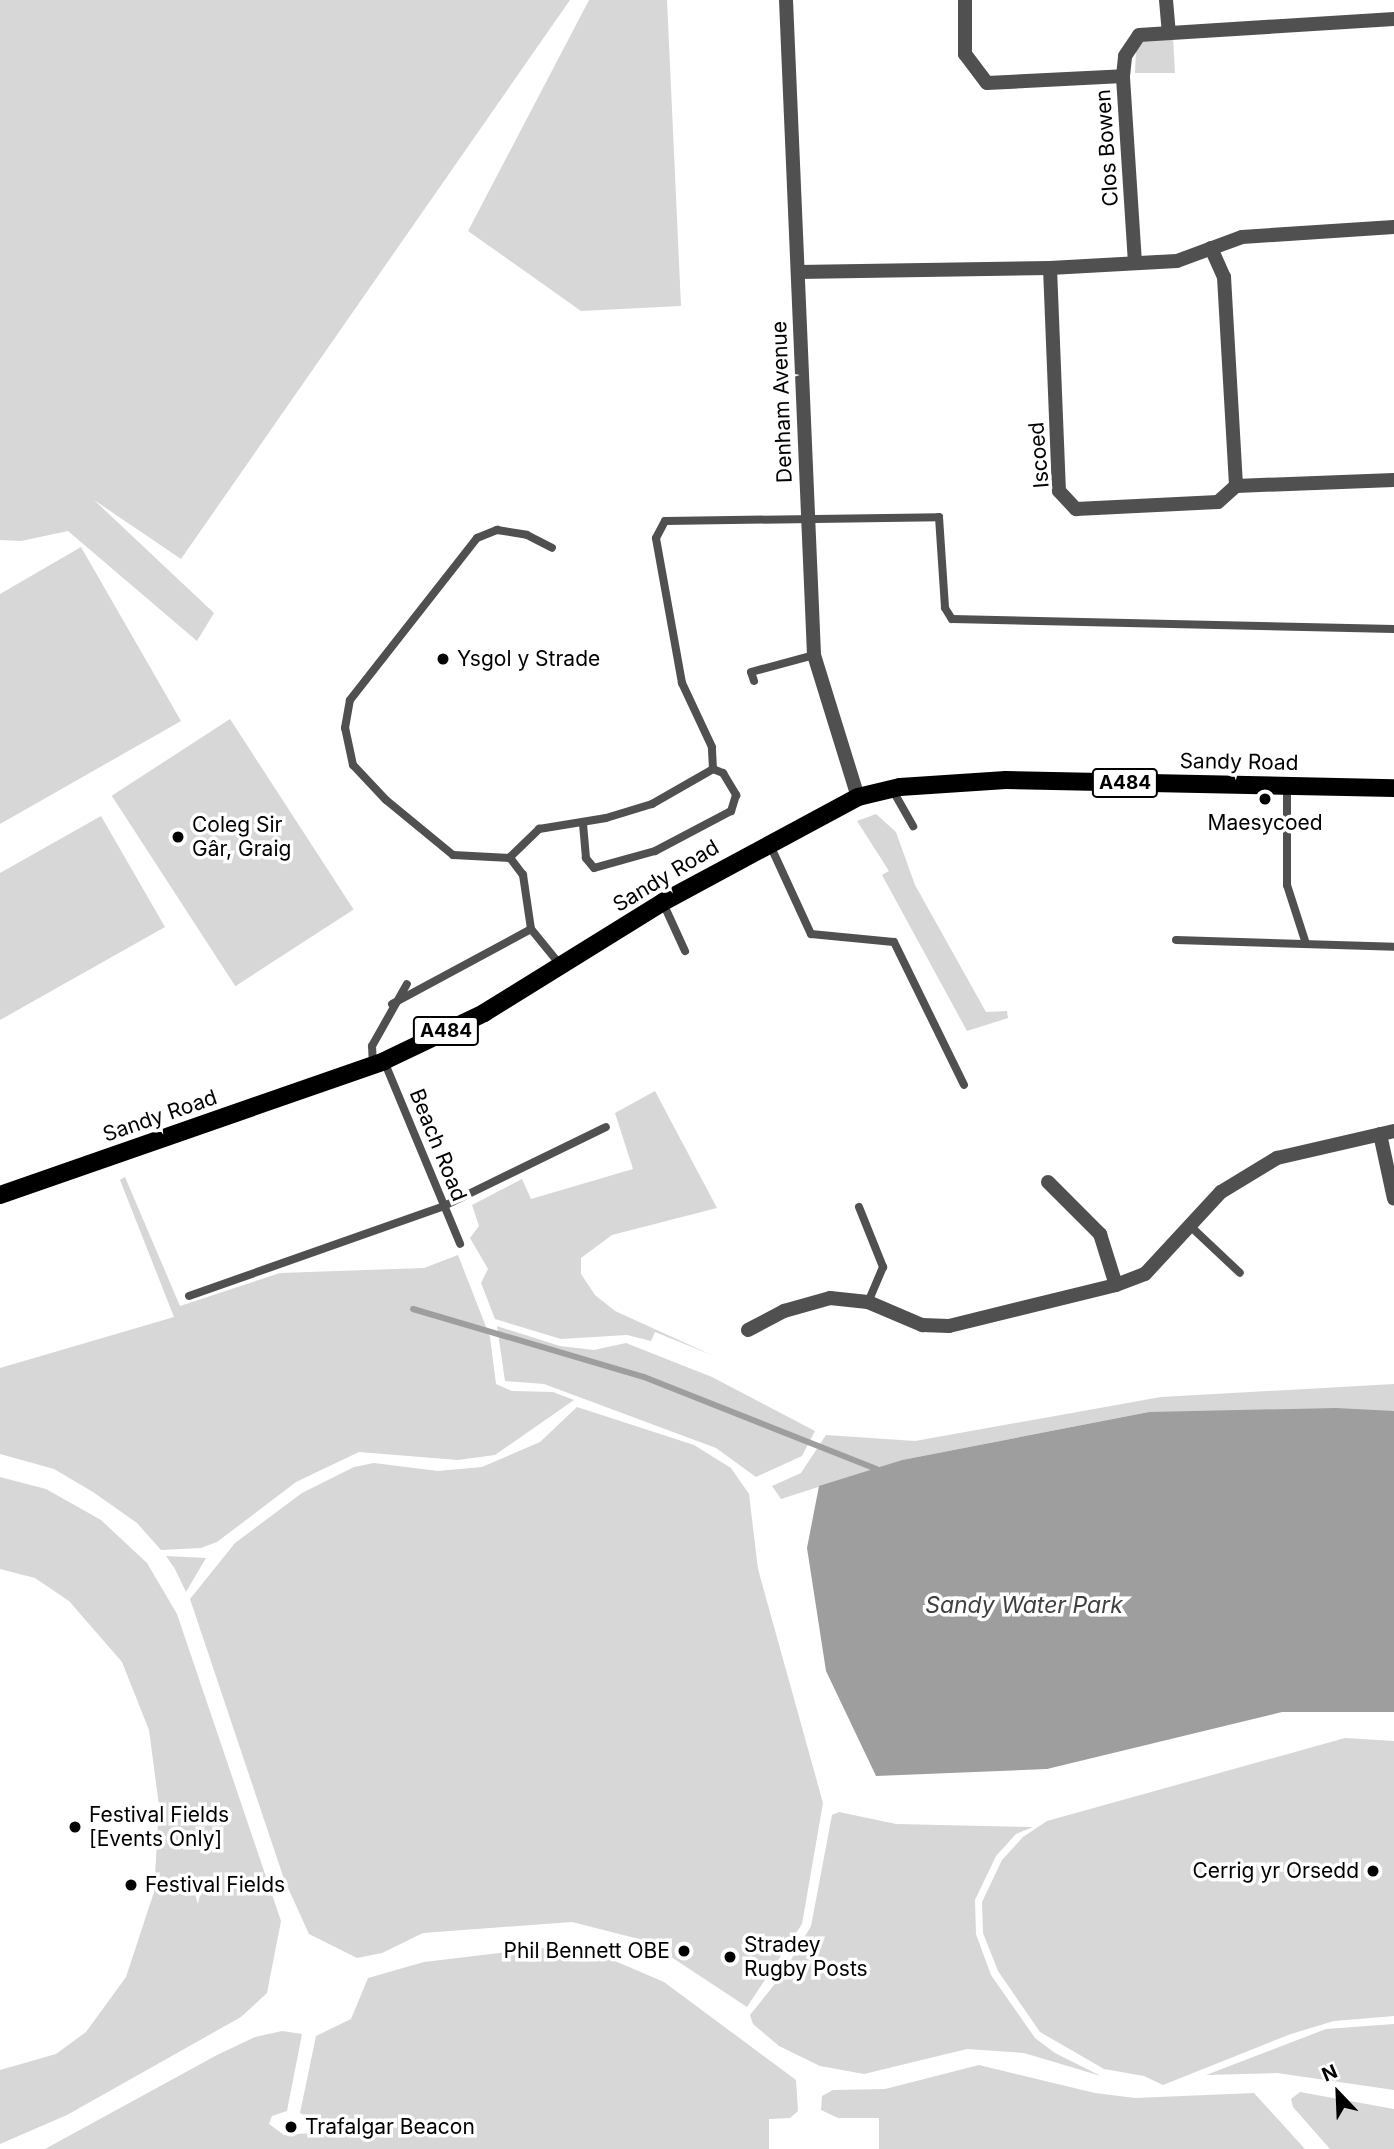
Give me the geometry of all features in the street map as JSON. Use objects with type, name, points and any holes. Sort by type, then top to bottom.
[{"type":"main road","name":"Sandy Road","points":[[0,1195],[379,1063],[484,1013],[663,902],[768,842],[858,797],[892,789],[1006,780],[1394,788]]},
{"type":"street","name":"Denham Avenue","points":[[786,0],[814,655],[858,797]]},
{"type":"street","points":[[965,0],[965,54],[987,83],[1124,76]]},
{"type":"street","points":[[1166,0],[1169,32],[1394,19]]},
{"type":"street","name":"Clos Bowen","points":[[1136,262],[1125,57],[1139,35],[1169,32]]},
{"type":"street","points":[[798,272],[1050,268],[1177,261],[1242,237],[1394,227]]},
{"type":"street","points":[[1211,248],[1224,277],[1236,486]]},
{"type":"street","name":"Iscoed","points":[[1050,268],[1059,491],[1076,509],[1218,502],[1236,486],[1394,480]]},
{"type":"street","points":[[748,1330],[806,1303],[840,1298],[868,1302],[922,1325],[949,1326],[1116,1285],[1145,1274],[1188,1224],[1221,1192],[1277,1158],[1387,1132],[1394,1199]]},
{"type":"street","points":[[1048,1182],[1100,1234],[1116,1285]]},
{"type":"lane","points":[[713,769],[712,747],[682,683],[656,538],[665,521],[939,517],[945,608],[952,619],[1394,629]]},
{"type":"lane","points":[[552,548],[527,534],[497,530],[477,538],[350,700],[345,728],[353,765],[386,800],[453,855],[509,858],[539,829],[583,822],[652,804],[713,769]]},
{"type":"lane","points":[[754,681],[751,672],[814,655]]},
{"type":"lane","points":[[583,822],[586,858],[594,868],[655,851],[736,806],[734,788],[723,773],[713,769]]},
{"type":"lane","points":[[1287,786],[1287,885],[1306,944]]},
{"type":"lane","points":[[892,789],[913,826]]},
{"type":"lane","points":[[768,842],[811,934],[894,942],[964,1085]]},
{"type":"lane","points":[[509,858],[523,875],[531,929],[562,967]]},
{"type":"lane","points":[[663,902],[685,951]]},
{"type":"lane","points":[[392,1004],[531,929]]},
{"type":"lane","points":[[1176,940],[1394,947]]},
{"type":"lane","points":[[379,1063],[372,1046],[392,1004],[407,984]]},
{"type":"lane","name":"Beach Road","points":[[379,1063],[460,1244]]},
{"type":"lane","points":[[188,1296],[444,1206],[606,1127]]},
{"type":"lane","points":[[859,1207],[883,1267],[868,1302]]},
{"type":"lane","points":[[1188,1224],[1240,1273]]},
{"type":"shaded area","points":[[0,0],[570,0],[181,559],[94,500],[214,613],[197,641],[68,531],[21,541],[0,540]]},
{"type":"shaded area","points":[[589,0],[667,0],[681,306],[581,311],[468,231]]},
{"type":"shaded area","points":[[1173,37],[1175,73],[1135,73],[1136,50],[1144,41]]},
{"type":"shaded area","points":[[81,547],[181,721],[0,824],[0,594]]},
{"type":"shaded area","points":[[230,719],[354,909],[235,986],[112,796]]},
{"type":"shaded area","points":[[876,814],[896,832],[915,885],[986,1012],[1007,1011],[1008,1018],[967,1031],[882,875],[889,871],[857,821]]},
{"type":"shaded area","points":[[101,816],[165,927],[0,1020],[0,873]]},
{"type":"shaded area","points":[[655,1091],[717,1208],[612,1235],[581,1258],[581,1274],[595,1295],[615,1311],[714,1356],[655,1332],[651,1341],[627,1335],[561,1339],[495,1319],[481,1283],[488,1269],[470,1238],[479,1226],[472,1205],[522,1179],[531,1199],[633,1169],[615,1113]]},
{"type":"shaded area","points":[[125,1177],[180,1306],[280,1273],[424,1268],[458,1255],[490,1337],[496,1384],[512,1391],[553,1392],[574,1400],[495,1455],[458,1460],[359,1452],[296,1482],[217,1542],[201,1548],[161,1550],[137,1523],[93,1492],[54,1469],[0,1454],[0,1368],[174,1317],[120,1180]]},
{"type":"shaded area","points":[[497,1326],[560,1346],[594,1350],[626,1343],[712,1377],[815,1431],[802,1456],[756,1477],[716,1448],[544,1384],[505,1381]]},
{"type":"shaded area","points":[[1394,1384],[1394,1411],[1149,1412],[902,1460],[781,1499],[772,1486],[801,1473],[826,1435],[915,1441],[1161,1397]]},
{"type":"shaded area","points":[[577,1407],[694,1445],[731,1468],[749,1494],[758,1569],[823,1803],[802,1924],[747,2007],[647,1941],[572,1922],[423,1933],[382,1953],[357,1958],[309,1934],[284,1879],[190,1599],[235,1543],[302,1493],[354,1467],[374,1463],[438,1471],[482,1467],[540,1442]]},
{"type":"shaded area","points":[[0,1477],[46,1489],[101,1520],[147,1563],[177,1614],[281,1921],[267,1993],[241,2017],[67,2115],[0,2144],[0,2070],[56,2054],[86,2032],[126,1977],[154,1892],[159,1806],[149,1730],[122,1662],[69,1601],[35,1578],[0,1569]]},
{"type":"shaded area","points":[[166,1556],[206,1558],[186,1592],[175,1569]]},
{"type":"shaded area","points":[[1345,1738],[1394,1741],[1394,2016],[1334,2021],[1291,2034],[1163,2085],[1144,2076],[1104,2069],[1040,2032],[998,1971],[983,1933],[982,1902],[1002,1860],[1023,1837],[1047,1821]]},
{"type":"shaded area","points":[[839,1812],[896,1824],[1033,1827],[1016,1834],[996,1856],[975,1900],[976,1934],[991,1975],[1035,2038],[1055,2053],[1101,2076],[1024,2053],[967,2049],[864,2074],[820,2066],[779,2046],[753,2024],[750,2015],[782,1975],[811,1926],[832,1815]]},
{"type":"shaded area","points":[[558,1946],[615,1961],[664,1982],[796,2080],[798,2111],[790,2118],[769,2119],[769,2149],[45,2149],[217,2055],[255,2037],[282,2031],[302,2034],[287,2111],[272,2116],[269,2124],[284,2135],[312,2133],[310,2119],[300,2113],[316,2036],[351,2019],[368,1978],[424,1962]]},
{"type":"shaded area","points":[[1394,2024],[1394,2090],[1277,2073],[1206,2075],[1326,2029]]},
{"type":"shaded area","points":[[979,2065],[1095,2093],[1135,2098],[1254,2093],[1305,2149],[879,2149],[879,2118],[838,2118],[821,2110],[822,2096],[833,2090],[885,2089]]},
{"type":"shaded area","points":[[1300,2092],[1394,2109],[1394,2149],[1330,2149],[1293,2107],[1291,2099]]},
{"type":"water","name":"Sandy Water Park","points":[[1336,1408],[1394,1411],[1394,1712],[1282,1712],[1047,1769],[876,1776],[826,1671],[807,1548],[819,1486],[902,1460],[1149,1412]]},
{"type":"waterway","points":[[413,1309],[644,1377],[876,1469]]},
{"type":"place","name":"Ysgol y Strade","points":[[443,659]]},
{"type":"place","name":"Maesycoed","points":[[1265,799]]},
{"type":"place","name":"Coleg Sir Gâr, Graig","points":[[178,837]]},
{"type":"place","name":"Festival Fields [Events Only]","points":[[75,1827]]},
{"type":"place","name":"Cerrig yr Orsedd","points":[[1373,1871]]},
{"type":"place","name":"Festival Fields","points":[[131,1885]]},
{"type":"place","name":"Phil Bennett OBE","points":[[684,1951]]},
{"type":"place","name":"Stradey Rugby Posts","points":[[730,1957]]},
{"type":"place","name":"Trafalgar Beacon","points":[[291,2127]]}]
